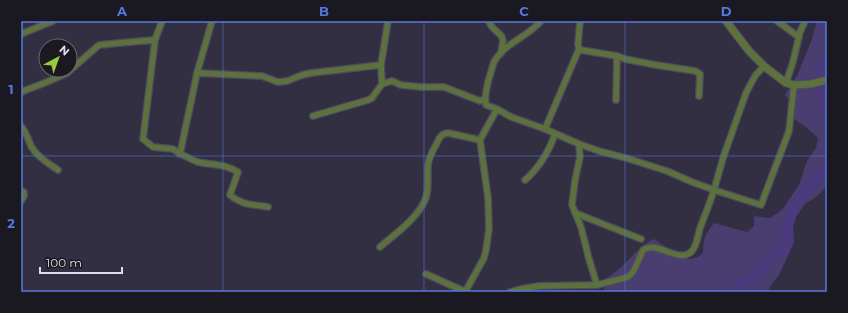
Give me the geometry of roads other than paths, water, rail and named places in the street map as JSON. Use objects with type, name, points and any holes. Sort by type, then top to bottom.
[{"type":"street","points":[[21,34],[53,21]]},
{"type":"street","points":[[162,21],[155,40],[143,139],[153,147],[173,149],[196,162],[222,165],[232,168],[238,172],[230,195],[244,204],[268,207]]},
{"type":"street","points":[[180,154],[197,73],[212,21]]},
{"type":"street","points":[[382,84],[381,65],[388,21]]},
{"type":"street","points":[[489,21],[492,28],[502,37],[503,41],[501,53]]},
{"type":"street","points":[[541,21],[536,27],[510,44],[493,64],[487,84],[485,99],[486,105],[579,144],[667,171],[714,190],[761,205],[789,131],[794,85]]},
{"type":"street","points":[[545,130],[579,49],[580,21]]},
{"type":"street","points":[[726,21],[750,52],[764,66],[786,83],[794,85],[811,84],[827,80]]},
{"type":"street","points":[[777,21],[799,37]]},
{"type":"street","points":[[786,83],[805,21]]},
{"type":"street","points":[[21,92],[67,73],[99,45],[155,40]]},
{"type":"street","points":[[579,49],[617,56],[625,59],[695,71],[700,74],[699,96]]},
{"type":"street","points":[[616,100],[617,56]]},
{"type":"street","points":[[197,73],[262,76],[278,82],[287,81],[311,73],[381,65]]},
{"type":"street","points":[[510,292],[539,286],[597,285],[628,277],[632,273],[643,250],[648,248],[660,249],[681,256],[688,255],[696,244],[746,93],[755,76],[764,66]]},
{"type":"street","points":[[313,116],[368,100],[372,98],[382,84],[392,81],[401,85],[444,87],[480,101],[485,99]]},
{"type":"street","points":[[426,274],[465,292],[484,258],[489,230],[488,198],[480,140],[497,109]]},
{"type":"street","points":[[21,126],[25,130],[38,155],[58,170]]},
{"type":"street","points":[[380,247],[403,228],[424,204],[427,195],[428,164],[430,156],[440,137],[443,134],[448,133],[480,140]]},
{"type":"street","points":[[525,180],[534,172],[551,145],[555,134]]},
{"type":"street","points":[[579,144],[580,157],[572,204],[581,227],[597,285]]},
{"type":"street","points":[[21,191],[24,192],[24,196],[21,201]]},
{"type":"street","points":[[575,213],[641,239]]},
{"type":"waterway","points":[[827,57],[824,62],[820,92],[826,103],[827,116]]},
{"type":"waterway","points":[[733,292],[738,286],[759,274],[767,260],[776,253],[784,250],[788,244],[787,230],[794,206],[814,181],[827,168]]}]
